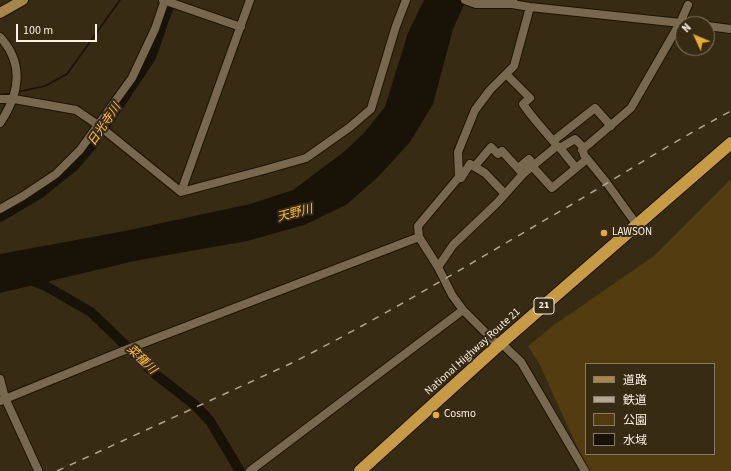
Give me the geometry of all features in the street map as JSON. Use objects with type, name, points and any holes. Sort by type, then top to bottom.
[{"type":"highway","name":"National Highway Route 21","points":[[360,471],[500,345],[731,143]]},
{"type":"main road","points":[[0,13],[23,0]]},
{"type":"street","points":[[0,209],[56,174],[80,150],[99,126],[132,78],[155,29],[164,0],[240,27]]},
{"type":"street","points":[[181,192],[250,0]]},
{"type":"street","points":[[181,192],[306,158],[350,127],[371,109],[396,26],[406,0]]},
{"type":"street","points":[[465,0],[476,4],[513,2],[530,7],[675,22]]},
{"type":"street","points":[[683,16],[688,5]]},
{"type":"street","points":[[459,177],[458,152],[475,110],[490,90],[514,66],[530,7]]},
{"type":"street","points":[[715,27],[731,29]]},
{"type":"street","points":[[582,150],[631,108],[675,32]]},
{"type":"street","points":[[0,36],[9,48],[17,71],[17,85],[14,99],[0,123]]},
{"type":"street","points":[[506,74],[530,98],[523,104],[576,168]]},
{"type":"street","points":[[0,99],[14,99],[76,110],[99,126],[181,192]]},
{"type":"street","points":[[438,267],[453,245],[505,194],[520,171],[533,166],[595,108],[611,126]]},
{"type":"street","points":[[557,145],[575,139],[582,146],[582,150],[587,159],[606,182],[637,225]]},
{"type":"street","points":[[475,166],[491,147],[498,154],[502,151],[520,171]]},
{"type":"street","points":[[533,166],[552,188],[587,159]]},
{"type":"street","points":[[505,194],[485,173],[470,164],[461,178],[459,177],[418,226],[419,237],[438,267],[452,295],[463,310],[500,345],[521,362],[585,471]]},
{"type":"street","points":[[3,400],[120,352],[419,237]]},
{"type":"street","points":[[251,470],[463,310]]},
{"type":"street","points":[[0,380],[3,400],[38,470]]},
{"type":"green space","points":[[731,179],[731,471],[588,471],[539,363],[528,346],[554,325],[654,256]]},
{"type":"water","name":"天野川","points":[[424,0],[466,0],[453,29],[433,104],[410,142],[378,177],[346,205],[304,225],[247,241],[134,261],[0,293],[0,254],[125,231],[250,204],[293,190],[345,151],[364,133],[385,107],[408,33]]},
{"type":"waterway","points":[[17,92],[45,86],[67,74],[120,0]]},
{"type":"waterway","name":"日光寺川","points":[[0,217],[39,194],[74,166],[93,144],[151,57],[171,0]]},
{"type":"waterway","points":[[0,95],[12,93]]},
{"type":"waterway","name":"菜種川","points":[[28,279],[44,285],[91,312],[155,374],[195,405],[210,421],[240,471]]},
{"type":"railway","points":[[57,471],[294,362],[329,344],[433,286],[670,145],[731,111]]},
{"type":"place","name":"LAWSON","points":[[604,233]]},
{"type":"place","name":"Cosmo","points":[[436,415]]}]
